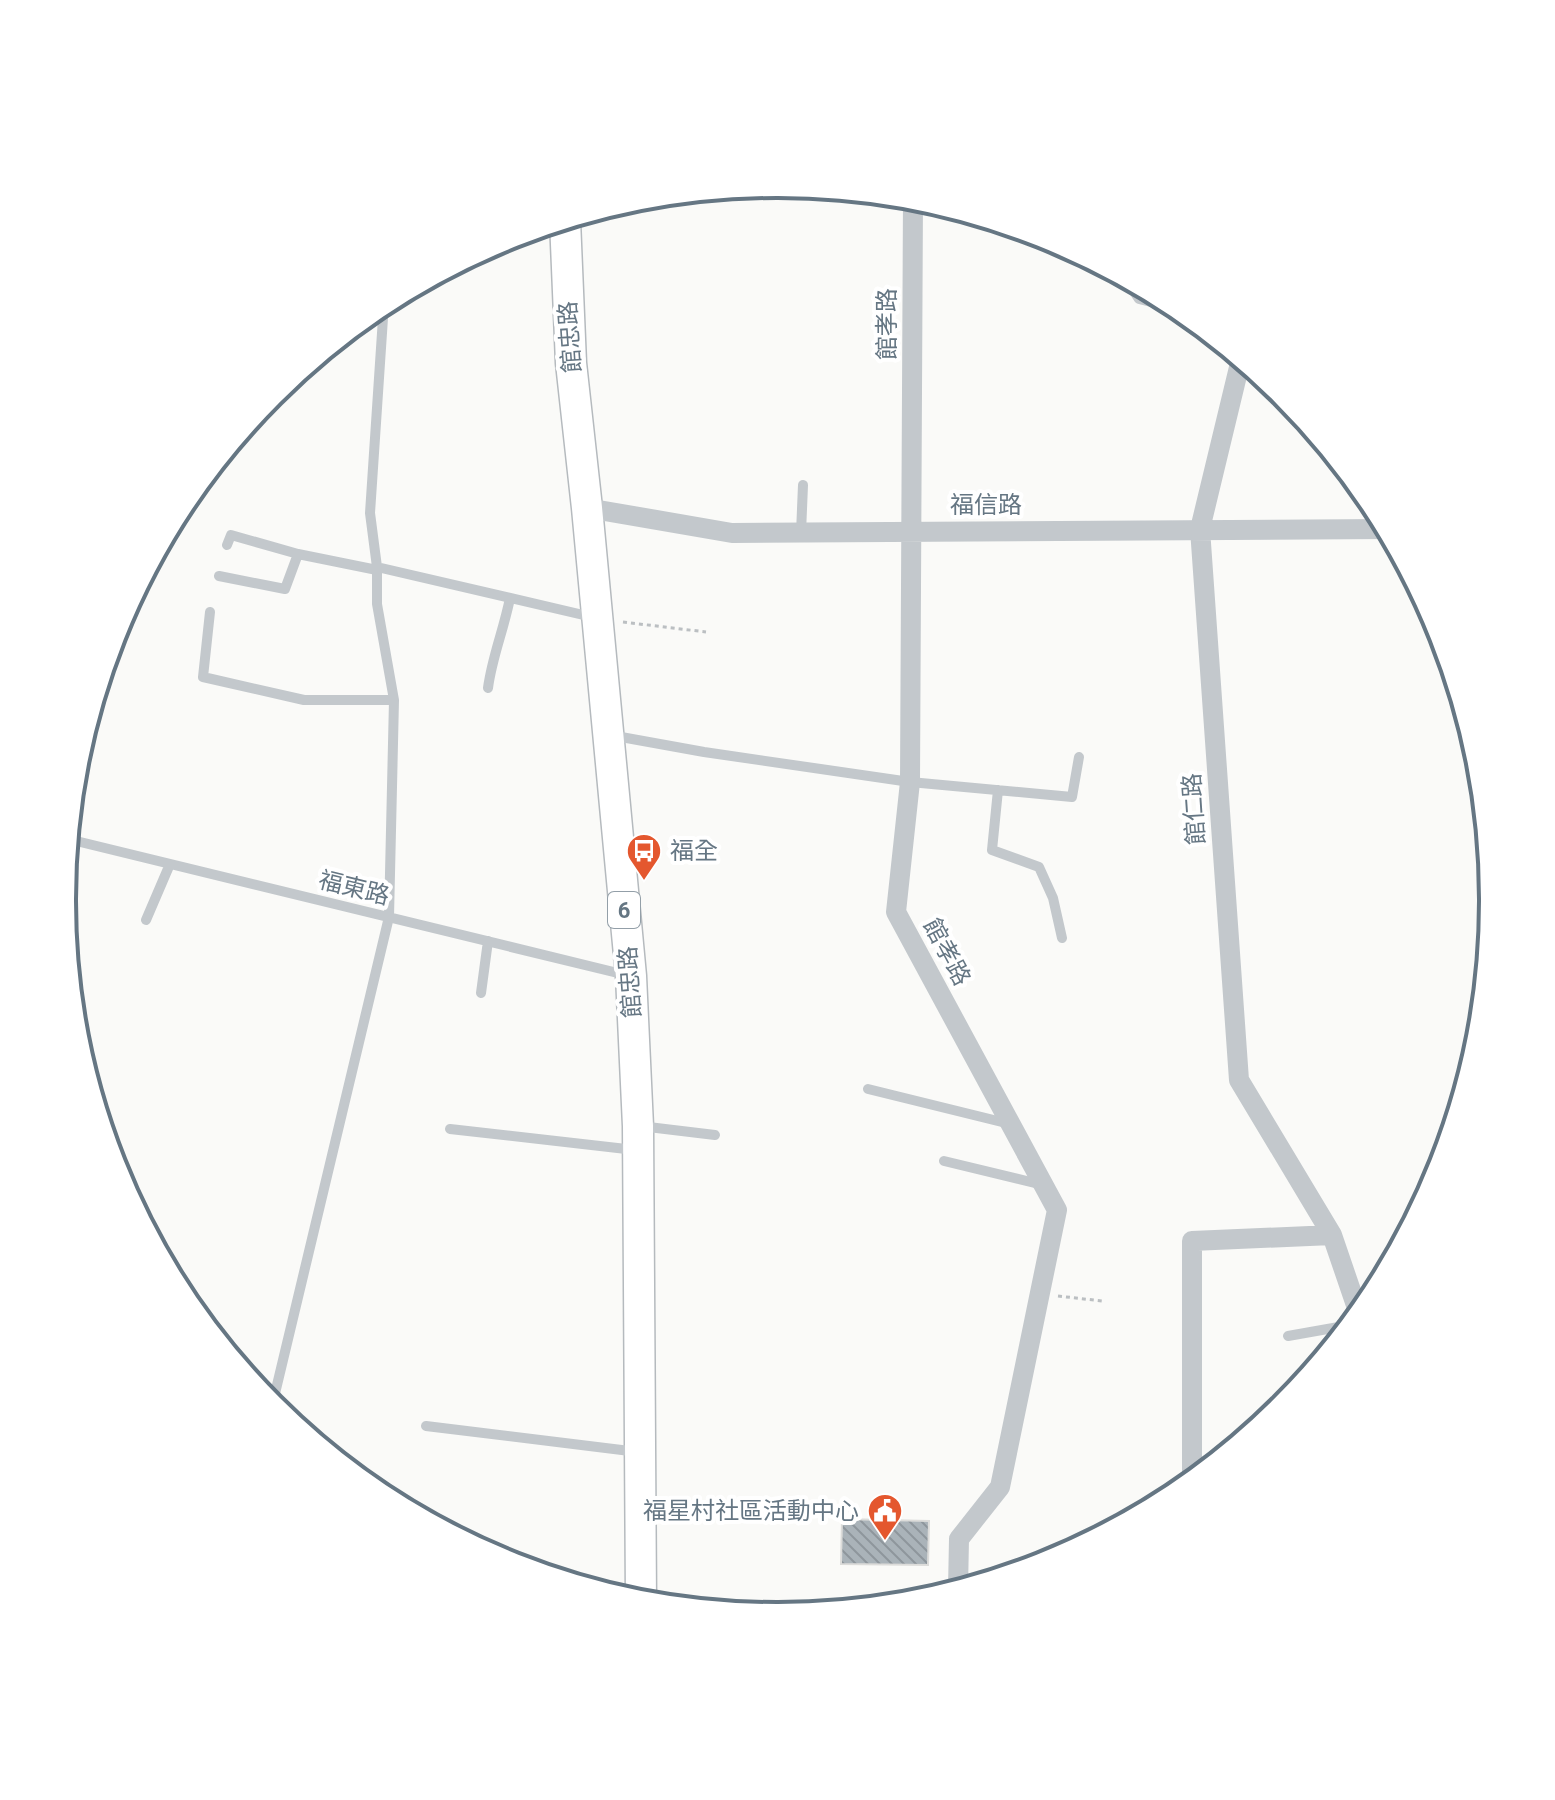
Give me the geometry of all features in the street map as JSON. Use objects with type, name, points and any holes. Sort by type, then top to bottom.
[{"type":"main road","name":"館忠路","points":[[565,232],[571,363],[631,976],[638,1138],[641,1588]]},
{"type":"street","name":"館孝路","points":[[913,212],[910,782],[896,912],[1057,1210],[1000,1487],[959,1539],[958,1578]]},
{"type":"street","name":"館仁路","points":[[1238,371],[1200,529],[1239,1080],[1332,1235],[1354,1300]]},
{"type":"street","name":"福信路","points":[[587,508],[732,533],[1373,529]]},
{"type":"street","points":[[1192,1466],[1192,1241],[1332,1235]]},
{"type":"lane","points":[[276,1390],[389,917],[394,700],[377,604],[377,569],[370,513],[383,321]]},
{"type":"lane","points":[[801,533],[803,485]]},
{"type":"lane","points":[[227,545],[231,535],[298,554],[598,619]]},
{"type":"lane","points":[[219,576],[285,589],[298,554]]},
{"type":"lane","points":[[488,688],[491,662],[502,636],[510,598]]},
{"type":"lane","points":[[210,612],[203,677],[304,700],[394,700]]},
{"type":"lane","points":[[608,735],[910,782],[1072,797],[1079,757]]},
{"type":"lane","points":[[998,790],[992,850],[1039,867],[1053,898],[1062,938]]},
{"type":"lane","name":"福東路","points":[[79,842],[631,976]]},
{"type":"lane","points":[[146,920],[170,864]]},
{"type":"lane","points":[[481,993],[488,941]]},
{"type":"lane","points":[[868,1089],[1010,1124]]},
{"type":"lane","points":[[450,1129],[638,1138],[715,1135]]},
{"type":"lane","points":[[944,1161],[1044,1186]]},
{"type":"lane","points":[[1288,1336],[1333,1328]]},
{"type":"lane","points":[[426,1426],[639,1452]]},
{"type":"path","points":[[598,619],[706,632]]},
{"type":"path","points":[[1040,1294],[1102,1301]]},
{"type":"building","name":"福星村社區活動中心","points":[[842,1519],[929,1521],[928,1565],[841,1564]]},
{"type":"place","name":"福全","points":[[644,882]]},
{"type":"place","name":"福星村社區活動中心","points":[[885,1542]]}]
